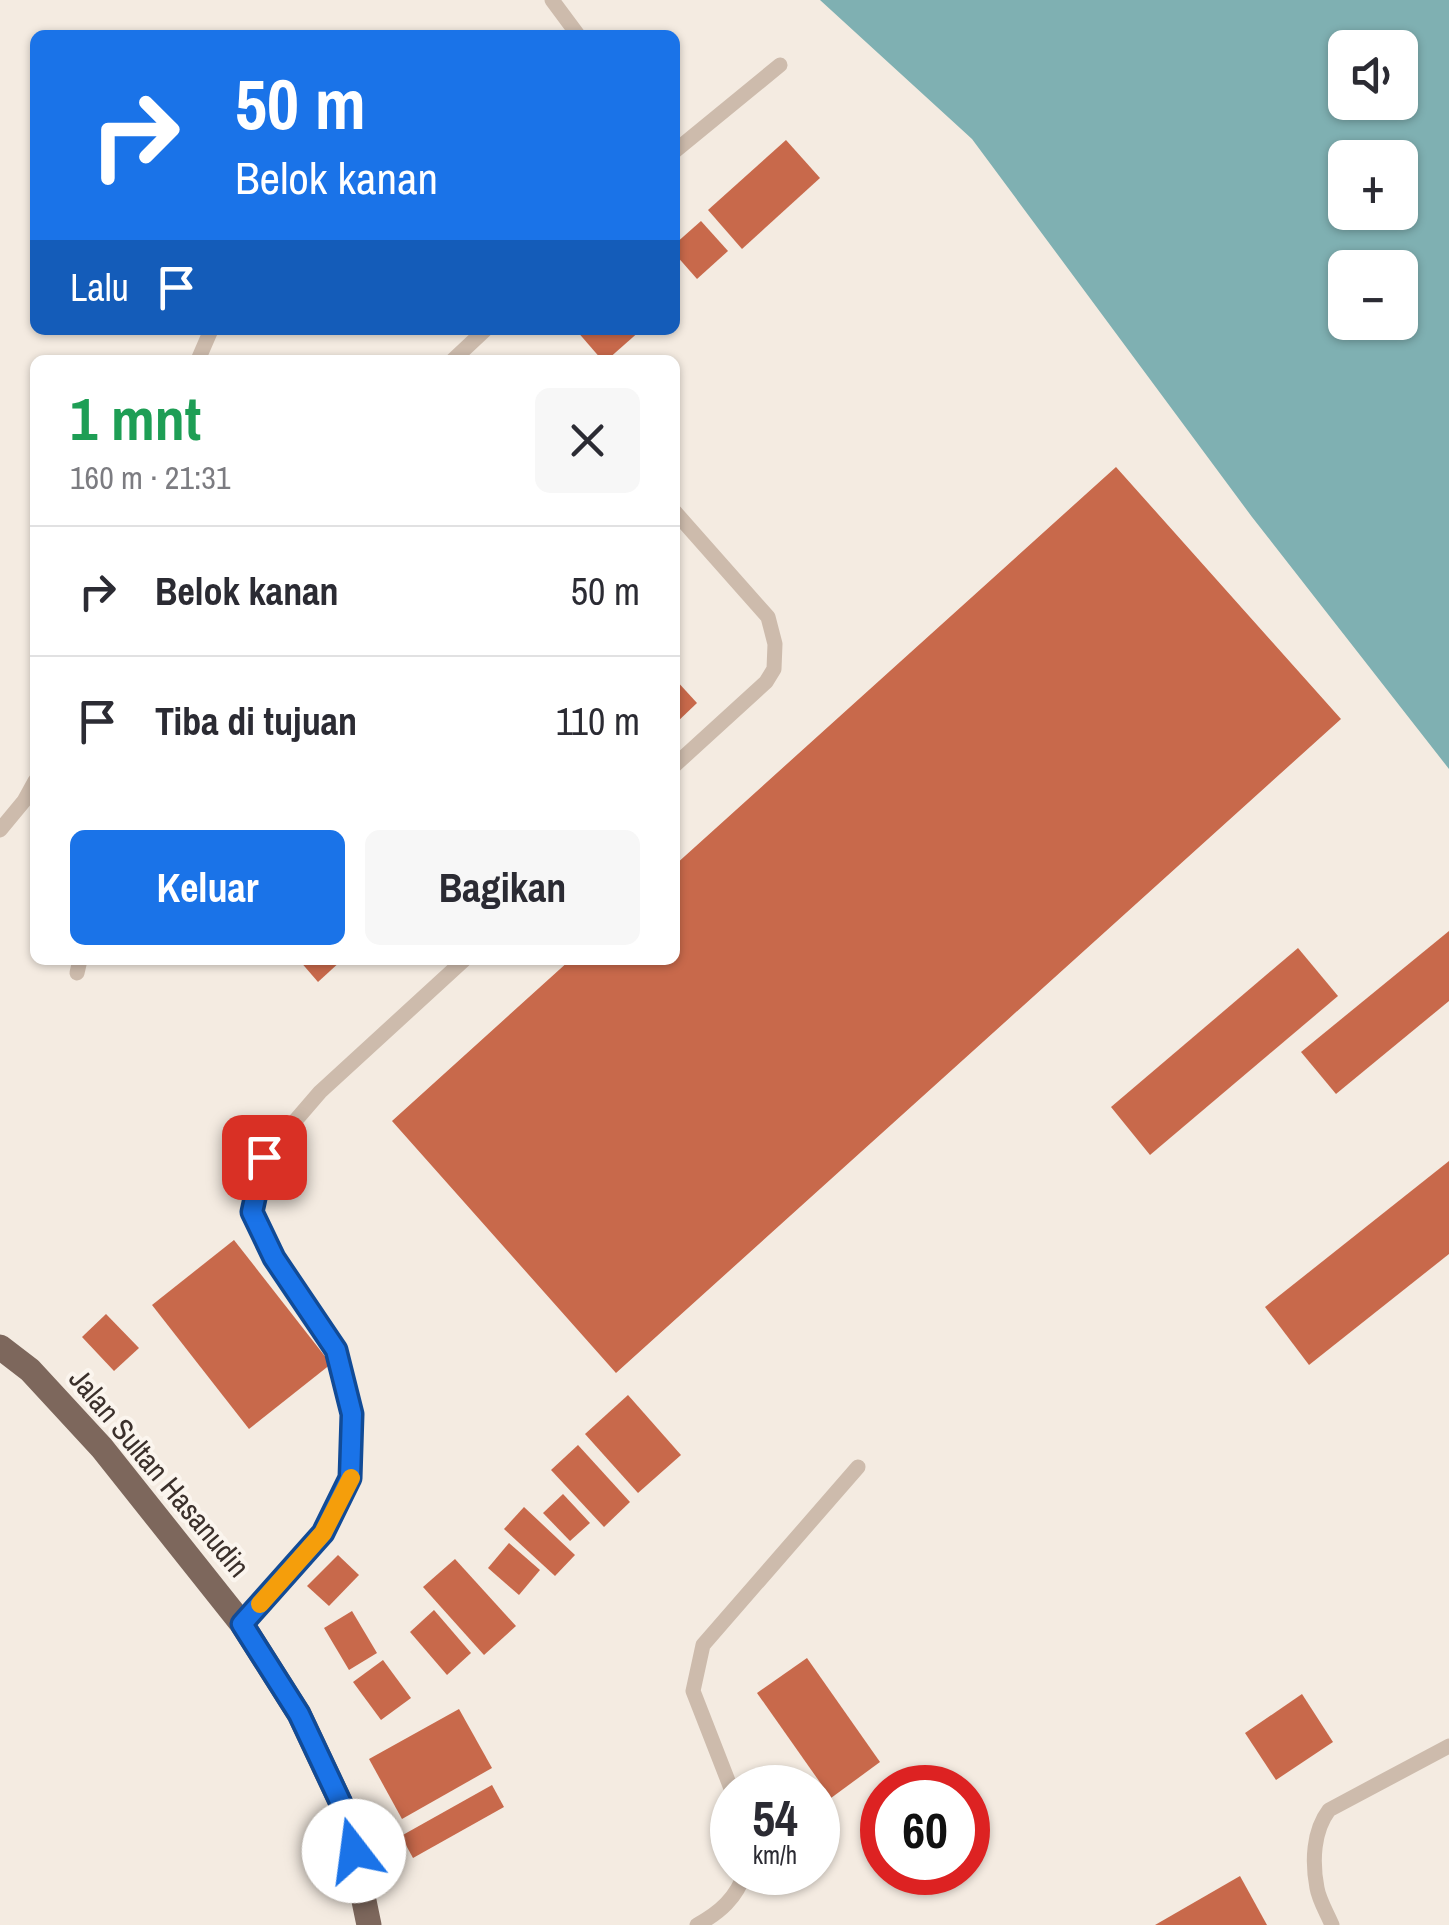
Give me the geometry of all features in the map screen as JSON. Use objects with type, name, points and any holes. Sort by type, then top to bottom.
[{"type":"main road","name":"Jalan Sultan Hasanudin","points":[[0,1347],[30,1370],[102,1448],[242,1624],[299,1714],[346,1814],[369,1925]]},
{"type":"lane","points":[[552,0],[574,30]]},
{"type":"lane","points":[[680,147],[780,65]]},
{"type":"lane","points":[[458,355],[480,335]]},
{"type":"lane","points":[[680,518],[768,616],[775,644],[774,668],[766,682],[680,761]]},
{"type":"lane","points":[[0,830],[30,790]]},
{"type":"lane","points":[[242,1624],[323,1533],[350,1478],[352,1414],[336,1350],[274,1258],[252,1212],[264,1157],[320,1092],[459,965]]},
{"type":"lane","points":[[722,1765],[694,1691],[703,1645],[858,1467]]},
{"type":"lane","points":[[1332,1925],[1317,1890],[1316,1836],[1323,1818],[1329,1810],[1449,1746]]},
{"type":"lane","points":[[697,1925],[720,1912],[734,1895]]},
{"type":"water","points":[[820,0],[1449,0],[1449,769],[1252,517],[972,139]]},
{"type":"building","points":[[786,140],[820,178],[742,249],[708,210]]},
{"type":"building","points":[[701,221],[728,251],[697,279],[680,260],[680,240]]},
{"type":"building","points":[[580,335],[635,335],[613,355],[598,355]]},
{"type":"building","points":[[1116,467],[1341,719],[616,1373],[392,1121],[564,965],[680,965],[680,860]]},
{"type":"building","points":[[680,684],[697,703],[680,719]]},
{"type":"building","points":[[1449,931],[1449,1001],[1336,1094],[1301,1052]]},
{"type":"building","points":[[1298,948],[1338,996],[1150,1155],[1111,1107]]},
{"type":"building","points":[[303,965],[337,965],[318,982]]},
{"type":"building","points":[[1449,1161],[1449,1254],[1309,1365],[1265,1307]]},
{"type":"building","points":[[234,1240],[331,1364],[249,1429],[152,1305]]},
{"type":"building","points":[[106,1314],[139,1348],[114,1371],[82,1337]]},
{"type":"building","points":[[628,1395],[681,1455],[638,1493],[585,1434]]},
{"type":"building","points":[[578,1445],[630,1502],[604,1527],[551,1470]]},
{"type":"building","points":[[563,1494],[590,1523],[570,1541],[543,1513]]},
{"type":"building","points":[[524,1507],[575,1555],[555,1576],[504,1529]]},
{"type":"building","points":[[509,1543],[540,1570],[519,1595],[488,1568]]},
{"type":"building","points":[[338,1555],[359,1575],[329,1606],[307,1586]]},
{"type":"building","points":[[455,1559],[516,1626],[484,1655],[423,1587]]},
{"type":"building","points":[[434,1610],[471,1653],[447,1675],[410,1632]]},
{"type":"building","points":[[352,1611],[377,1653],[349,1670],[324,1628]]},
{"type":"building","points":[[807,1658],[880,1762],[860,1765],[860,1777],[840,1791],[840,1765],[808,1765],[757,1693]]},
{"type":"building","points":[[383,1660],[411,1698],[381,1720],[353,1682]]},
{"type":"building","points":[[1302,1694],[1333,1742],[1276,1780],[1245,1733]]},
{"type":"building","points":[[459,1709],[492,1768],[402,1819],[369,1759]]},
{"type":"building","points":[[492,1785],[504,1807],[413,1858],[401,1836]]},
{"type":"building","points":[[1240,1876],[1267,1925],[1155,1925]]},
{"type":"slow traffic","points":[[260,1604],[323,1533],[351,1478]]},
{"type":"route","points":[[264,1157],[252,1212],[274,1258],[336,1350],[352,1414],[350,1478],[323,1533],[242,1624],[299,1714],[346,1814],[354,1851]]}]
